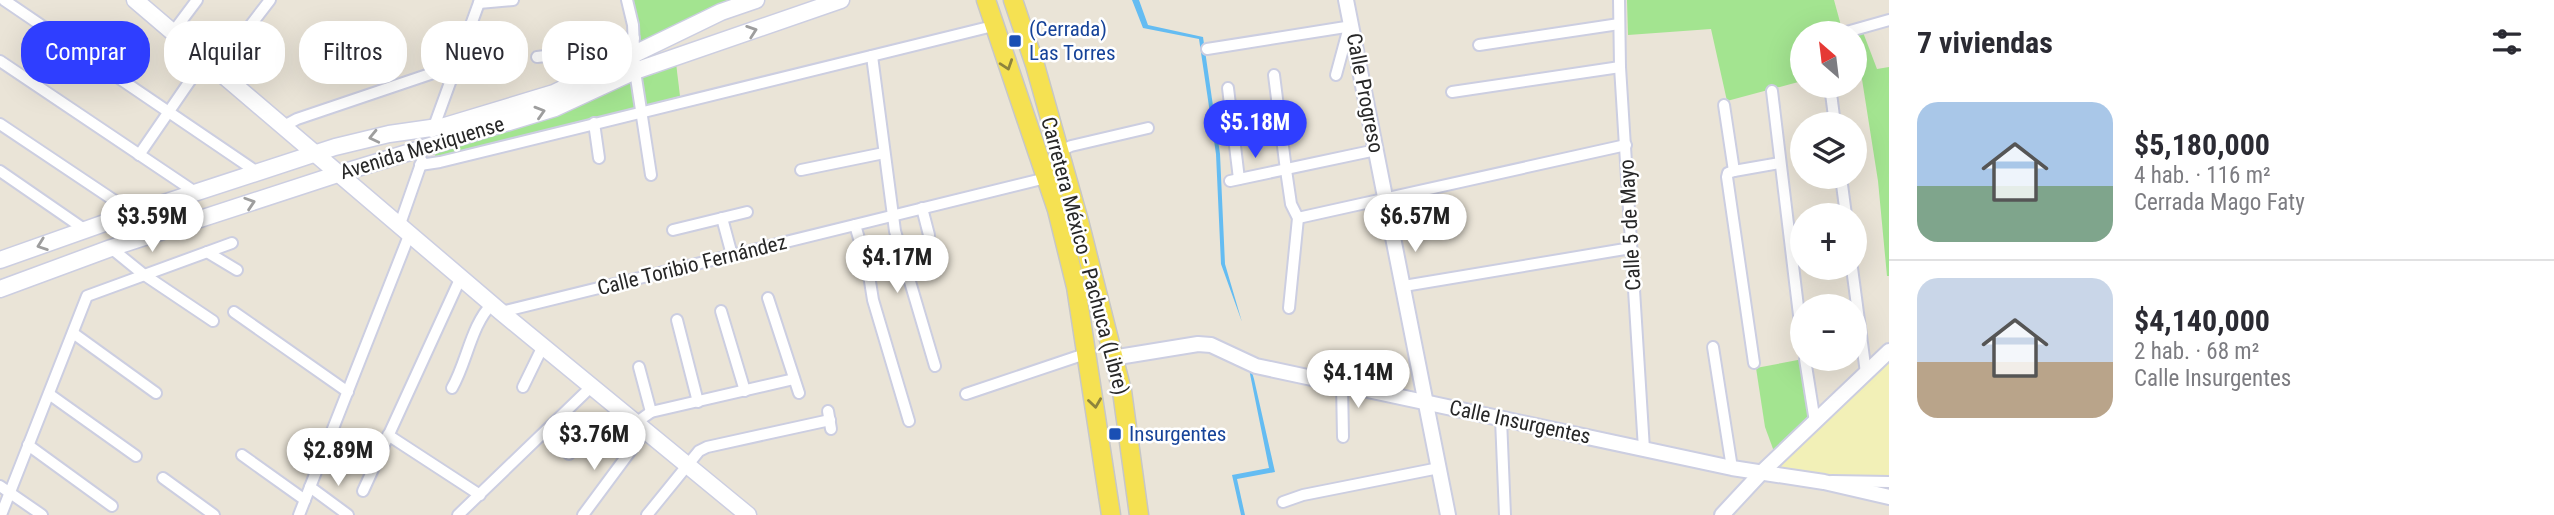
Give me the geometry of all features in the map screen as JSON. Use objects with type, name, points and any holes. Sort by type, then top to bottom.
[{"type":"main road","points":[[135,0],[164,24]]},
{"type":"main road","name":"Avenida Mexiquense","points":[[0,260],[84,229],[316,152],[389,134],[433,129],[554,93],[635,46],[756,0]]},
{"type":"main road","name":"Avenida Mexiquense","points":[[0,289],[111,248],[428,145],[555,108],[635,71],[841,0]]},
{"type":"main road","name":"Carretera México - Pachuca (Libre)","points":[[986,0],[1046,178],[1076,287],[1111,515]]},
{"type":"main road","name":"Carretera México - Pachuca (Libre)","points":[[1013,0],[1035,65],[1089,258],[1122,391],[1139,515]]},
{"type":"main road","points":[[235,84],[496,308],[748,515]]},
{"type":"street","points":[[4,0],[257,172]]},
{"type":"street","points":[[181,21],[197,0]]},
{"type":"street","points":[[251,21],[270,0]]},
{"type":"street","points":[[472,21],[479,1],[513,0]]},
{"type":"street","points":[[627,0],[650,176]]},
{"type":"street","name":"Calle Progreso","points":[[1346,0],[1448,515]]},
{"type":"street","name":"Calle 5 de Mayo","points":[[1619,0],[1620,67],[1644,449]]},
{"type":"street","points":[[1867,26],[1889,20]]},
{"type":"street","points":[[1479,45],[1619,24]]},
{"type":"street","points":[[420,165],[993,26]]},
{"type":"street","points":[[1207,49],[1351,26],[1336,75]]},
{"type":"street","points":[[537,57],[621,43],[635,46]]},
{"type":"street","points":[[872,56],[895,231],[935,366]]},
{"type":"street","points":[[0,61],[195,192]]},
{"type":"street","points":[[1452,92],[1620,67]]},
{"type":"street","points":[[1274,75],[1286,170],[1292,204],[1298,218],[1289,308]]},
{"type":"street","points":[[284,126],[421,76]]},
{"type":"street","points":[[139,155],[168,110],[192,84]]},
{"type":"street","points":[[299,515],[348,392],[405,229],[420,165],[450,84]]},
{"type":"street","points":[[1228,88],[1235,180],[1376,150]]},
{"type":"street","points":[[1772,91],[1796,294]]},
{"type":"street","points":[[1724,105],[1734,171]]},
{"type":"street","points":[[0,124],[133,213]]},
{"type":"street","points":[[594,124],[599,158]]},
{"type":"street","points":[[1058,152],[1072,146],[1148,128]]},
{"type":"street","points":[[1298,218],[1626,145]]},
{"type":"street","points":[[801,170],[884,153]]},
{"type":"street","points":[[1754,363],[1727,177],[1728,173],[1734,171],[1780,163]]},
{"type":"street","points":[[0,171],[84,229]]},
{"type":"street","name":"Calle Toribio Fernández","points":[[496,308],[732,255],[1046,178]]},
{"type":"street","points":[[922,208],[929,235]]},
{"type":"street","points":[[673,230],[747,212]]},
{"type":"street","points":[[722,218],[732,255]]},
{"type":"street","points":[[855,225],[868,269],[873,300],[909,421]]},
{"type":"street","points":[[1,515],[87,296],[232,243]]},
{"type":"street","points":[[111,248],[143,274],[213,321]]},
{"type":"street","points":[[1404,286],[1631,248]]},
{"type":"street","points":[[206,252],[237,270]]},
{"type":"street","points":[[363,491],[461,277]]},
{"type":"street","points":[[1854,280],[1866,373]]},
{"type":"street","points":[[768,298],[799,393]]},
{"type":"street","points":[[452,388],[466,360],[483,312],[496,308]]},
{"type":"street","points":[[722,311],[745,391]]},
{"type":"street","points":[[234,312],[348,392]]},
{"type":"street","points":[[677,320],[698,402]]},
{"type":"street","points":[[73,333],[156,393]]},
{"type":"street","name":"Calle Insurgentes","points":[[1112,358],[1198,344],[1212,345],[1256,366],[1732,468],[1824,482],[1889,497]]},
{"type":"street","points":[[523,387],[543,346]]},
{"type":"street","points":[[1713,346],[1732,468]]},
{"type":"street","points":[[1722,515],[1762,472],[1889,351]]},
{"type":"street","points":[[966,394],[1088,353]]},
{"type":"street","points":[[639,367],[651,412]]},
{"type":"street","points":[[1807,371],[1815,422]]},
{"type":"street","points":[[583,515],[651,412],[794,379]]},
{"type":"street","points":[[1342,384],[1343,437]]},
{"type":"street","points":[[458,515],[592,386]]},
{"type":"street","points":[[49,394],[136,456]]},
{"type":"street","points":[[1501,419],[1505,515]]},
{"type":"street","points":[[647,515],[699,451],[830,420]]},
{"type":"street","points":[[546,431],[569,454]]},
{"type":"street","points":[[388,435],[480,495]]},
{"type":"street","points":[[28,445],[112,506]]},
{"type":"street","points":[[242,455],[305,500]]},
{"type":"street","points":[[1283,502],[1304,495],[1438,468]]},
{"type":"street","points":[[163,478],[214,515]]},
{"type":"street","points":[[1824,482],[1889,482]]},
{"type":"street","points":[[0,486],[42,515]]},
{"type":"street","points":[[310,487],[348,515]]},
{"type":"green space","points":[[632,0],[737,0],[640,45]]},
{"type":"green space","points":[[1627,0],[1834,0],[1840,21],[1790,21],[1790,84],[1727,101],[1711,29],[1628,35]]},
{"type":"green space","points":[[1867,43],[1877,69],[1889,67],[1889,276],[1865,98]]},
{"type":"green space","points":[[676,63],[680,96],[516,141],[436,159],[436,152],[619,84],[632,84],[632,79]]},
{"type":"green space","points":[[1790,361],[1790,371],[1805,371],[1813,423],[1776,457],[1765,427],[1756,368]]},
{"type":"sand","points":[[1889,353],[1889,481],[1799,477],[1765,470]]},
{"type":"water","points":[[1132,0],[1139,0],[1148,25],[1203,37],[1220,154],[1225,264],[1242,322],[1221,264],[1216,154],[1199,39],[1143,28]]},
{"type":"water","points":[[1249,369],[1254,379],[1275,472],[1237,479],[1245,515],[1241,515],[1232,475],[1269,468]]},
{"type":"place","name":"(Cerrada) Las Torres","points":[[1015,41]]},
{"type":"place","name":"Insurgentes","points":[[1115,434]]}]
